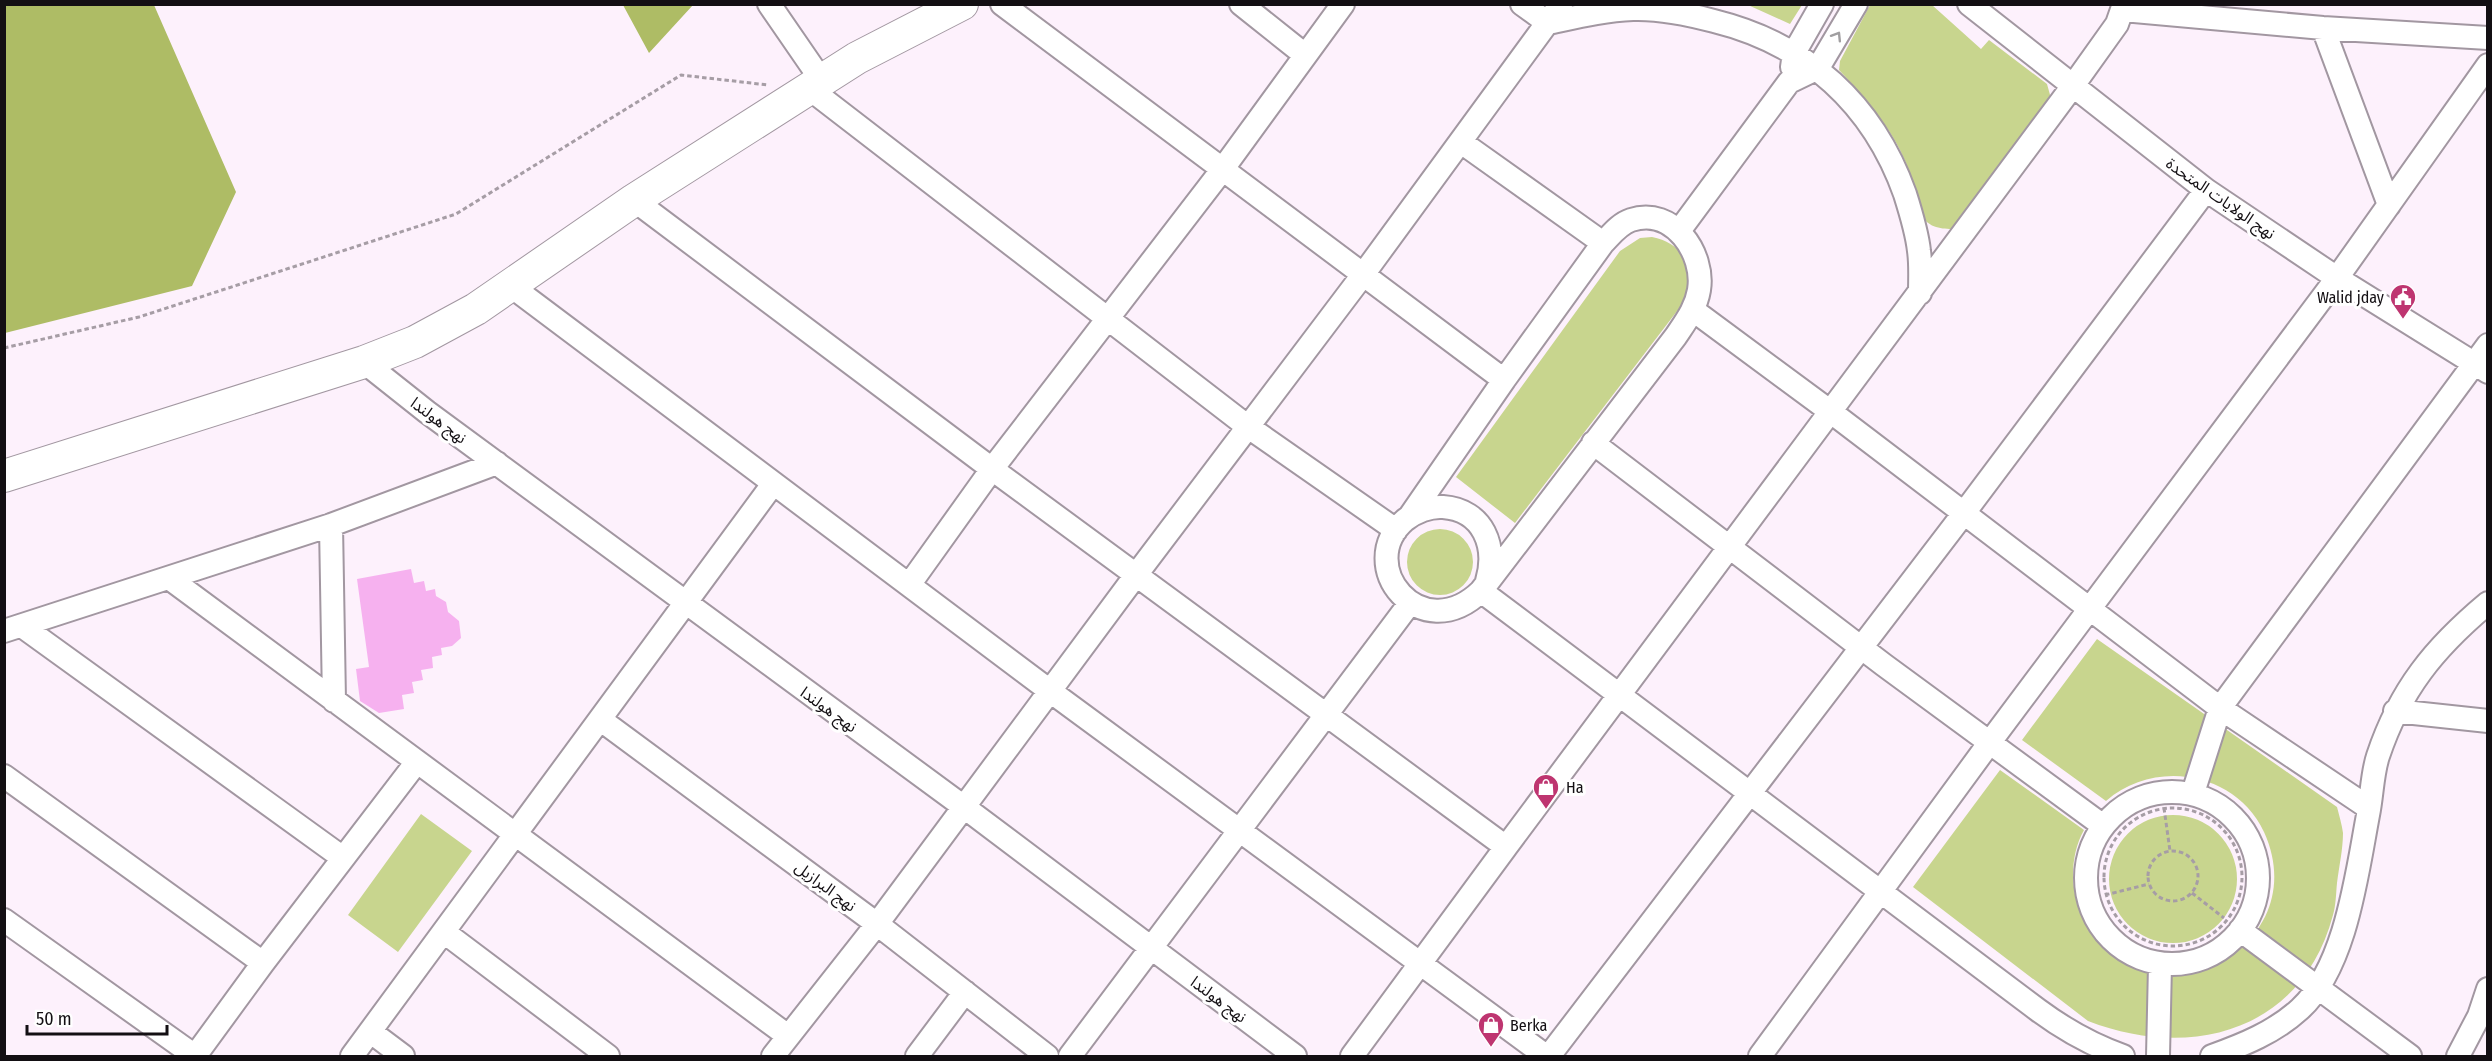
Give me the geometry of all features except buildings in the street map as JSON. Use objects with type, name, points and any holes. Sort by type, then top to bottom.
[{"type":"street","points":[[770,4],[816,85],[1106,319],[1247,426],[1403,523]]},
{"type":"street","points":[[4,476],[364,362],[416,342],[476,309],[634,200],[857,58],[962,4]]},
{"type":"street","points":[[1002,4],[1362,276],[1504,380]]},
{"type":"street","points":[[1241,4],[1305,55]]},
{"type":"street","points":[[909,585],[992,469],[1222,170],[1342,4]]},
{"type":"street","points":[[1522,4],[1548,23]]},
{"type":"street","points":[[773,1056],[877,924],[1247,426],[1362,276],[1561,4]]},
{"type":"street","points":[[1679,231],[1789,82],[1794,53],[1822,4]]},
{"type":"street","points":[[1789,82],[1818,68],[1856,4]]},
{"type":"street","name":"نهج الولايات المتحدة","points":[[1969,4],[2206,190],[2337,278],[2480,369]]},
{"type":"street","points":[[1548,23],[1611,7],[1657,9],[1690,14],[1736,26],[1765,38],[1818,68],[1860,110],[1879,137],[1897,172],[1913,218],[1920,251],[1920,292]]},
{"type":"street","points":[[1352,1056],[2072,87],[2117,24],[2124,7],[2323,28],[2487,39]]},
{"type":"street","points":[[2323,28],[2389,205]]},
{"type":"street","points":[[1760,1056],[1989,742],[2337,278],[2487,65]]},
{"type":"street","points":[[1461,142],[1603,243]]},
{"type":"street","points":[[511,286],[1050,692],[1547,1056],[1964,513],[2206,190]]},
{"type":"street","points":[[634,200],[992,469],[1327,713],[1506,847]]},
{"type":"street","points":[[1646,218],[1662,221],[1679,231],[1693,250],[1700,271],[1699,291],[1693,310],[1676,336],[1470,602],[1448,611],[1424,610],[1410,603],[1398,592],[1390,578],[1387,561],[1389,545],[1603,243],[1616,229],[1631,220],[1646,218]]},
{"type":"street","points":[[1693,310],[2220,708],[2369,808]]},
{"type":"street","points":[[2193,793],[2220,708],[2480,369],[2487,345]]},
{"type":"street","name":"نهج هولندا","points":[[364,362],[496,463],[964,807],[1295,1056]]},
{"type":"street","points":[[1593,443],[1861,647],[2102,825]]},
{"type":"street","points":[[13,628],[331,525],[496,463]]},
{"type":"street","points":[[352,1056],[773,483]]},
{"type":"street","points":[[1403,523],[1426,509],[1443,507],[1459,511],[1474,519],[1485,532],[1491,548],[1492,565],[1484,586]]},
{"type":"street","points":[[331,525],[334,701]]},
{"type":"street","points":[[168,578],[788,1036]]},
{"type":"street","points":[[1484,586],[1620,696],[2063,1028],[2099,1048],[2123,1056]]},
{"type":"street","points":[[1070,1056],[1410,603]]},
{"type":"street","points":[[2212,1056],[2244,1045],[2274,1029],[2301,1009],[2316,988],[2340,944],[2354,892],[2377,759],[2395,711],[2413,680],[2437,650],[2487,603]]},
{"type":"street","points":[[13,628],[343,858]]},
{"type":"street","points":[[2395,711],[2487,721]]},
{"type":"street","name":"نهج البرازيل","points":[[601,720],[877,924],[1047,1056]]},
{"type":"street","points":[[4,920],[195,1056],[416,763]]},
{"type":"street","points":[[4,776],[263,963]]},
{"type":"street","points":[[2193,793],[2225,811],[2243,830],[2255,854],[2258,881],[2253,907],[2234,925],[2222,949],[2198,960],[2160,965],[2119,947],[2100,927],[2088,901],[2086,873],[2092,846],[2102,825],[2127,805],[2151,795],[2193,793]]},
{"type":"street","points":[[2234,925],[2410,1056]]},
{"type":"street","points":[[444,932],[608,1056]]},
{"type":"street","points":[[2158,1056],[2160,965]]},
{"type":"street","points":[[2458,1056],[2479,1016],[2487,989]]},
{"type":"street","points":[[917,1056],[964,992]]},
{"type":"street","points":[[371,1032],[403,1056]]},
{"type":"path","points":[[4,348],[139,317],[456,214],[681,75],[816,85]]},
{"type":"path","points":[[2164,808],[2170,851]]},
{"type":"path","points":[[2164,808],[2186,808],[2207,816],[2224,829],[2236,848],[2242,868],[2241,891],[2234,911],[2234,925],[2220,928],[2202,940],[2178,947],[2154,944],[2132,934],[2115,917],[2105,895],[2103,871],[2109,848],[2123,828],[2143,814],[2164,808]]},
{"type":"path","points":[[2170,851],[2187,855],[2193,860],[2199,877],[2192,893],[2186,898],[2170,901],[2156,894],[2149,884],[2148,872],[2151,865],[2162,854],[2170,851]]},
{"type":"path","points":[[2105,895],[2149,884]]},
{"type":"path","points":[[2192,893],[2234,925]]},
{"type":"green space","points":[[4,5],[154,5],[236,192],[192,286],[5,333]]},
{"type":"green space","points":[[623,5],[693,5],[649,53]]},
{"type":"green space","points":[[1748,5],[1802,5],[1790,24]]},
{"type":"green space","points":[[1870,5],[1932,5],[1981,49],[1989,40],[2047,84],[2052,102],[1954,229],[1936,227],[1925,220],[1919,210],[1900,150],[1885,125],[1839,70],[1840,61]]},
{"type":"green space","points":[[1652,237],[1673,245],[1686,260],[1690,280],[1684,302],[1515,523],[1456,477],[1620,251],[1640,238]]},
{"type":"green space","points":[[1446,529],[1464,538],[1471,549],[1473,562],[1471,575],[1464,586],[1453,593],[1434,595],[1416,586],[1409,575],[1407,556],[1416,538],[1427,531]]},
{"type":"green space","points":[[2097,639],[2337,807],[2343,833],[2335,903],[2333,915],[2318,954],[2296,986],[2269,1010],[2238,1026],[2203,1036],[2166,1038],[2127,1033],[2088,1021],[1913,887],[2000,770],[2084,830],[2076,850],[2073,883],[2081,914],[2107,951],[2141,971],[2178,974],[2214,965],[2245,944],[2267,913],[2274,875],[2264,832],[2251,812],[2234,796],[2215,784],[2193,778],[2170,776],[2147,779],[2126,788],[2106,801],[2022,740]]},
{"type":"green space","points":[[421,814],[472,851],[398,952],[348,915]]},
{"type":"green space","points":[[2173,815],[2198,820],[2218,834],[2232,854],[2237,879],[2232,904],[2218,924],[2198,938],[2173,943],[2148,938],[2128,924],[2114,904],[2109,879],[2114,854],[2128,834],[2148,820]]},
{"type":"place","name":"Walid jday","points":[[2403,320]]},
{"type":"place","name":"Ha","points":[[1546,810]]},
{"type":"place","name":"Berka","points":[[1491,1048]]}]
